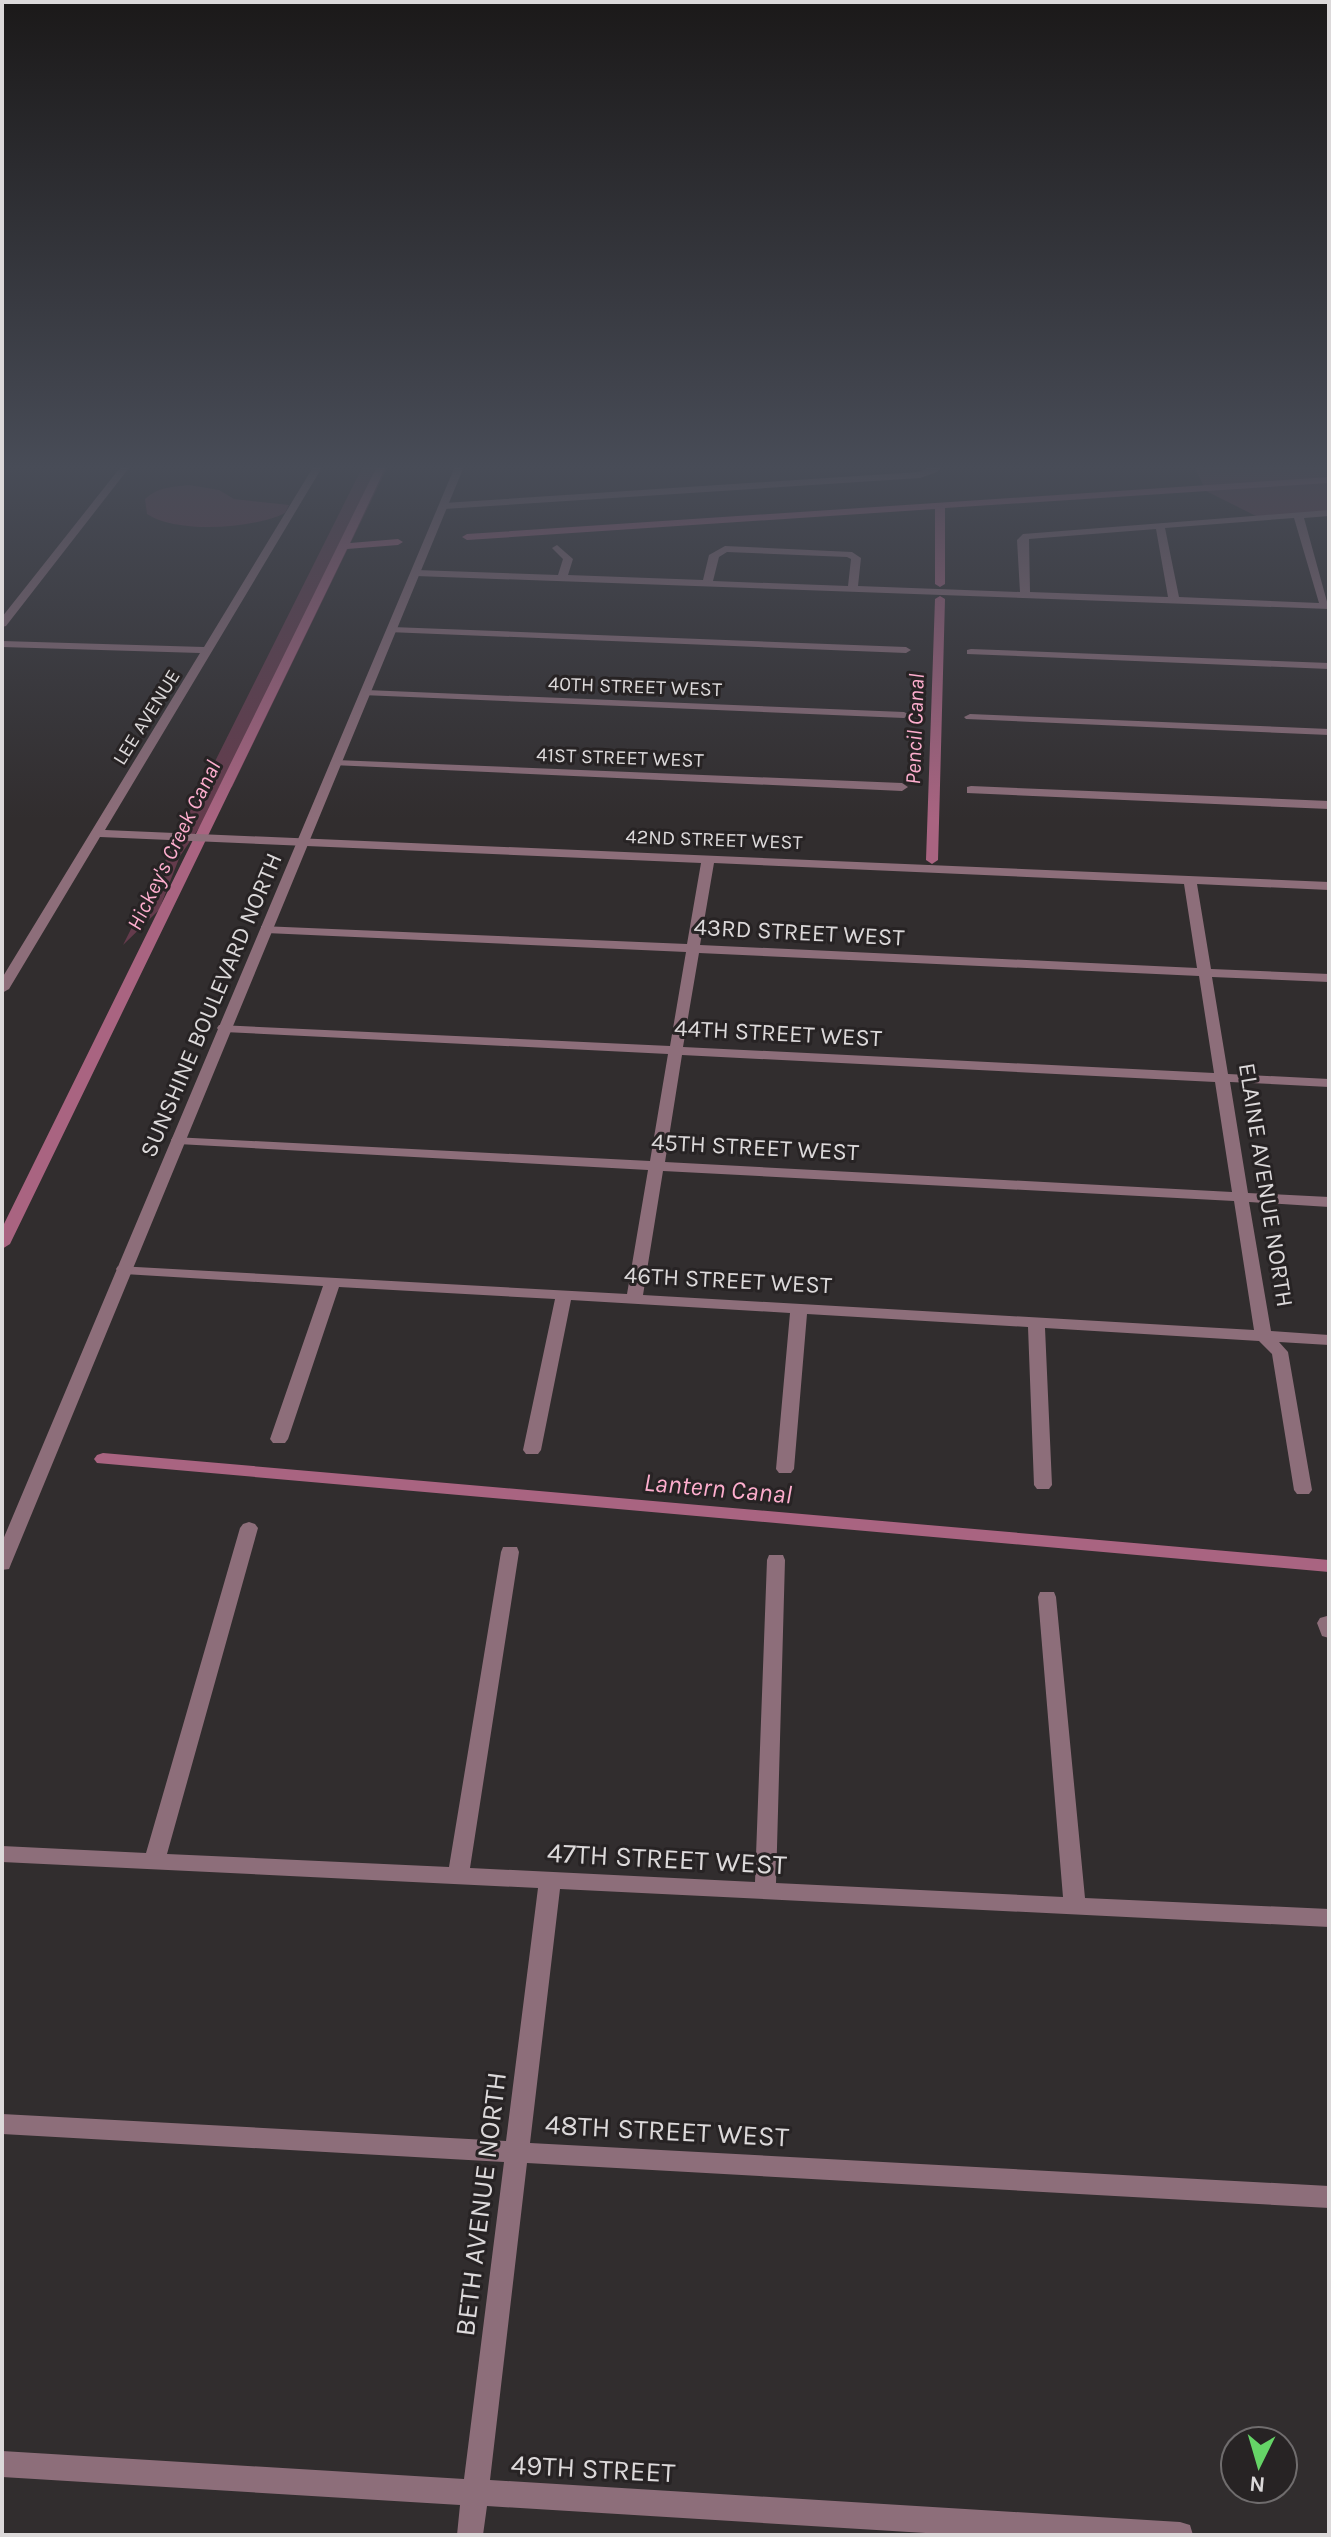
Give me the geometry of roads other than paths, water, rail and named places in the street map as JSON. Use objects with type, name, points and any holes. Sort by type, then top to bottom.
[{"type":"street","points":[[2,624],[35,582]]},
{"type":"street","name":"LEE AVENUE","points":[[2,989],[249,582]]},
{"type":"street","name":"SUNSHINE BOULEVARD NORTH","points":[[2,1564],[412,582]]},
{"type":"street","points":[[689,582],[1327,606],[1319,582]]},
{"type":"street","points":[[853,589],[854,582]]},
{"type":"street","points":[[1024,582],[1025,595]]},
{"type":"street","points":[[1171,582],[1174,600]]},
{"type":"street","points":[[392,630],[906,650]]},
{"type":"street","points":[[2,644],[208,650]]},
{"type":"street","points":[[971,652],[1329,666]]},
{"type":"street","name":"40TH STREET WEST","points":[[366,693],[904,715]]},
{"type":"street","points":[[970,717],[1329,732]]},
{"type":"street","name":"41ST STREET WEST","points":[[336,763],[902,787]]},
{"type":"street","points":[[971,790],[1329,805]]},
{"type":"street","name":"42ND STREET WEST","points":[[96,833],[1329,886]]},
{"type":"street","points":[[634,1299],[708,859]]},
{"type":"street","name":"ELAINE AVENUE NORTH","points":[[1190,880],[1263,1336],[1280,1352],[1303,1490]]},
{"type":"street","name":"43RD STREET WEST","points":[[266,929],[1329,978]]},
{"type":"street","points":[[2,962],[18,963]]},
{"type":"street","name":"44TH STREET WEST","points":[[224,1028],[1329,1083]]},
{"type":"street","name":"45TH STREET WEST","points":[[178,1140],[1329,1202]]},
{"type":"street","name":"46TH STREET WEST","points":[[124,1269],[1329,1340]]},
{"type":"street","points":[[279,1439],[332,1282]]},
{"type":"street","points":[[532,1450],[564,1295]]},
{"type":"street","points":[[785,1469],[799,1308]]},
{"type":"street","points":[[1036,1322],[1043,1485]]},
{"type":"street","points":[[154,1862],[249,1528]]},
{"type":"street","points":[[458,1876],[510,1552]]},
{"type":"street","points":[[765,1891],[776,1560]]},
{"type":"street","points":[[1047,1597],[1075,1906]]},
{"type":"street","name":"47TH STREET WEST","points":[[2,1854],[1329,1918]]},
{"type":"street","name":"BETH AVENUE NORTH","points":[[470,2535],[550,1880]]},
{"type":"street","name":"48TH STREET WEST","points":[[2,2124],[1329,2197]]},
{"type":"street","name":"49TH STREET","points":[[2,2464],[1180,2535]]},
{"type":"waterway","name":"Hickey's Creek Canal","points":[[2,1244],[325,582]]},
{"type":"waterway","name":"Pencil Canal","points":[[932,860],[940,599]]},
{"type":"waterway","name":"Lantern Canal","points":[[103,1459],[1329,1566]]}]
